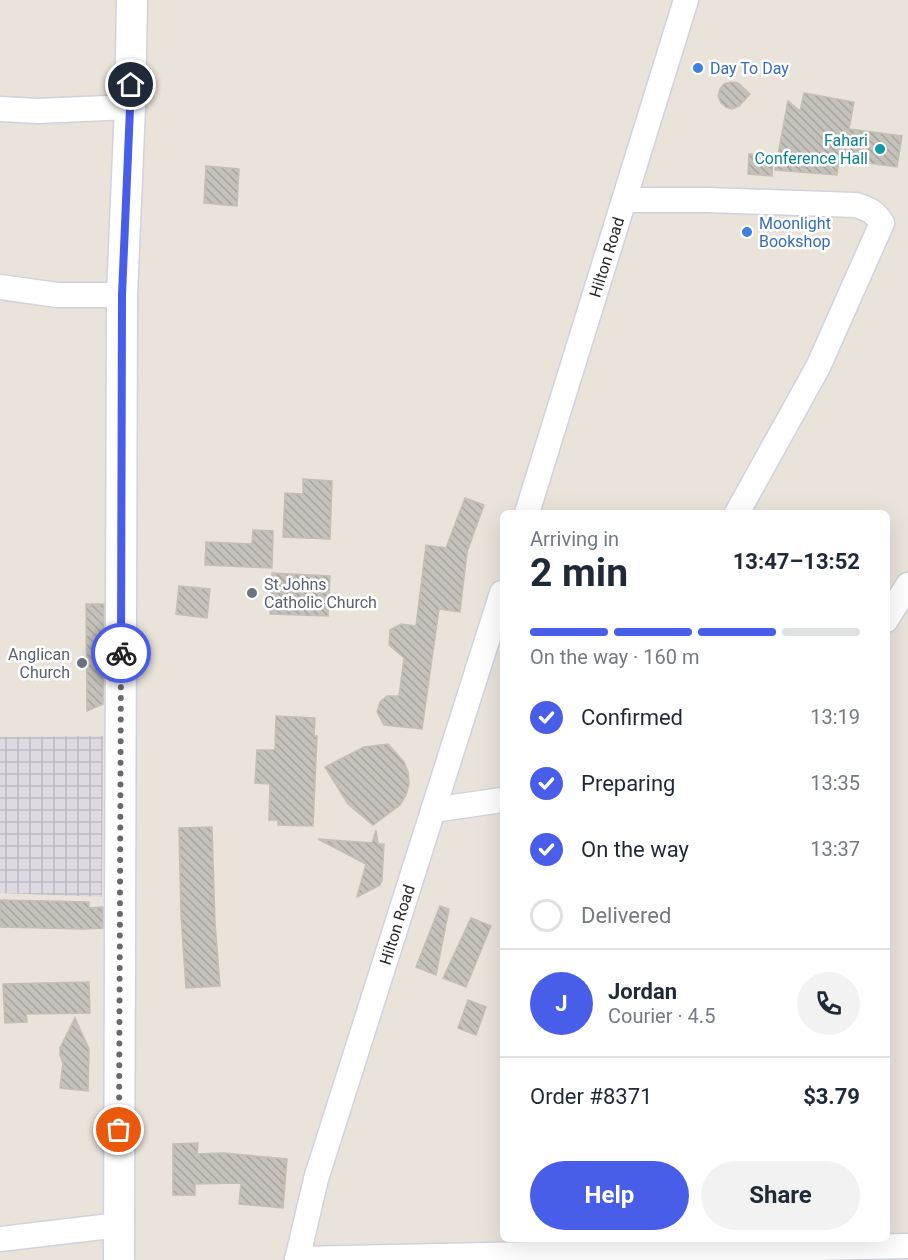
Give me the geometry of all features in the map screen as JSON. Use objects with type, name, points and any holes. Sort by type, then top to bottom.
[{"type":"street","points":[[119,1260],[122,295],[132,0]]},
{"type":"street","name":"Hilton Road","points":[[528,510],[686,0]]},
{"type":"street","points":[[0,109],[38,111],[130,107]]},
{"type":"street","points":[[624,200],[708,200],[856,206],[869,209],[882,223],[818,367],[739,510]]},
{"type":"street","points":[[0,287],[57,295],[122,295]]},
{"type":"street","points":[[890,614],[908,585]]},
{"type":"street","name":"Hilton Road","points":[[297,1259],[316,1179],[500,599]]},
{"type":"street","points":[[433,810],[500,800]]},
{"type":"street","points":[[0,1239],[119,1225]]},
{"type":"street","points":[[881,1246],[908,1239]]},
{"type":"street","points":[[297,1259],[908,1246]]},
{"type":"shaded area","points":[[103,736],[102,897],[0,893],[0,737]]},
{"type":"building","points":[[738,83],[750,94],[739,106],[732,109],[721,103],[718,96],[724,84]]},
{"type":"building","points":[[804,93],[854,102],[849,129],[902,136],[897,167],[839,159],[837,175],[775,170],[788,101],[800,111]]},
{"type":"building","points":[[749,154],[773,155],[772,176],[748,174]]},
{"type":"building","points":[[206,166],[239,169],[237,206],[204,203]]},
{"type":"building","points":[[303,479],[332,481],[330,539],[283,537],[285,493],[303,494]]},
{"type":"building","points":[[465,498],[484,505],[467,552],[460,612],[439,609],[422,729],[384,725],[377,712],[380,702],[387,696],[399,696],[404,658],[389,645],[390,630],[401,624],[416,626],[426,545],[446,548]]},
{"type":"building","points":[[253,530],[273,531],[272,568],[205,565],[206,542],[252,544]]},
{"type":"building","points":[[272,573],[330,576],[328,616],[270,614]]},
{"type":"building","points":[[179,586],[210,589],[207,618],[176,614]]},
{"type":"building","points":[[86,604],[104,604],[103,704],[87,711]]},
{"type":"building","points":[[276,716],[315,718],[314,736],[317,736],[313,826],[278,825],[278,820],[269,820],[270,784],[255,783],[257,750],[275,750]]},
{"type":"building","points":[[388,744],[404,762],[409,784],[400,805],[373,825],[348,804],[325,767],[364,747]]},
{"type":"building","points":[[212,827],[215,923],[220,986],[186,988],[181,915],[179,828]]},
{"type":"building","points":[[376,830],[378,844],[384,844],[382,880],[380,885],[357,897],[366,864],[318,839],[372,843]]},
{"type":"building","points":[[0,900],[89,902],[89,908],[103,907],[103,928],[0,927]]},
{"type":"building","points":[[440,906],[449,909],[436,975],[416,967]]},
{"type":"building","points":[[471,918],[491,926],[466,987],[443,978]]},
{"type":"building","points":[[89,982],[90,1013],[26,1014],[27,1022],[5,1023],[3,984]]},
{"type":"building","points":[[468,1000],[486,1007],[476,1035],[458,1028]]},
{"type":"building","points":[[75,1018],[89,1049],[88,1091],[60,1088],[63,1063],[60,1048]]},
{"type":"building","points":[[198,1143],[197,1154],[223,1153],[287,1159],[283,1208],[239,1204],[241,1183],[195,1184],[195,1195],[173,1195],[173,1144]]},
{"type":"way so far","points":[[119,1130],[121,653]]},
{"type":"place","name":"Day To Day","points":[[698,68]]},
{"type":"place","name":"Fahari Conference Hall","points":[[880,149]]},
{"type":"place","name":"Moonlight Bookshop","points":[[747,232]]},
{"type":"place","name":"St Johns Catholic Church","points":[[252,593]]},
{"type":"place","name":"Anglican Church","points":[[82,663]]},
{"type":"route","points":[[121,653],[122,295],[131,85]]}]
